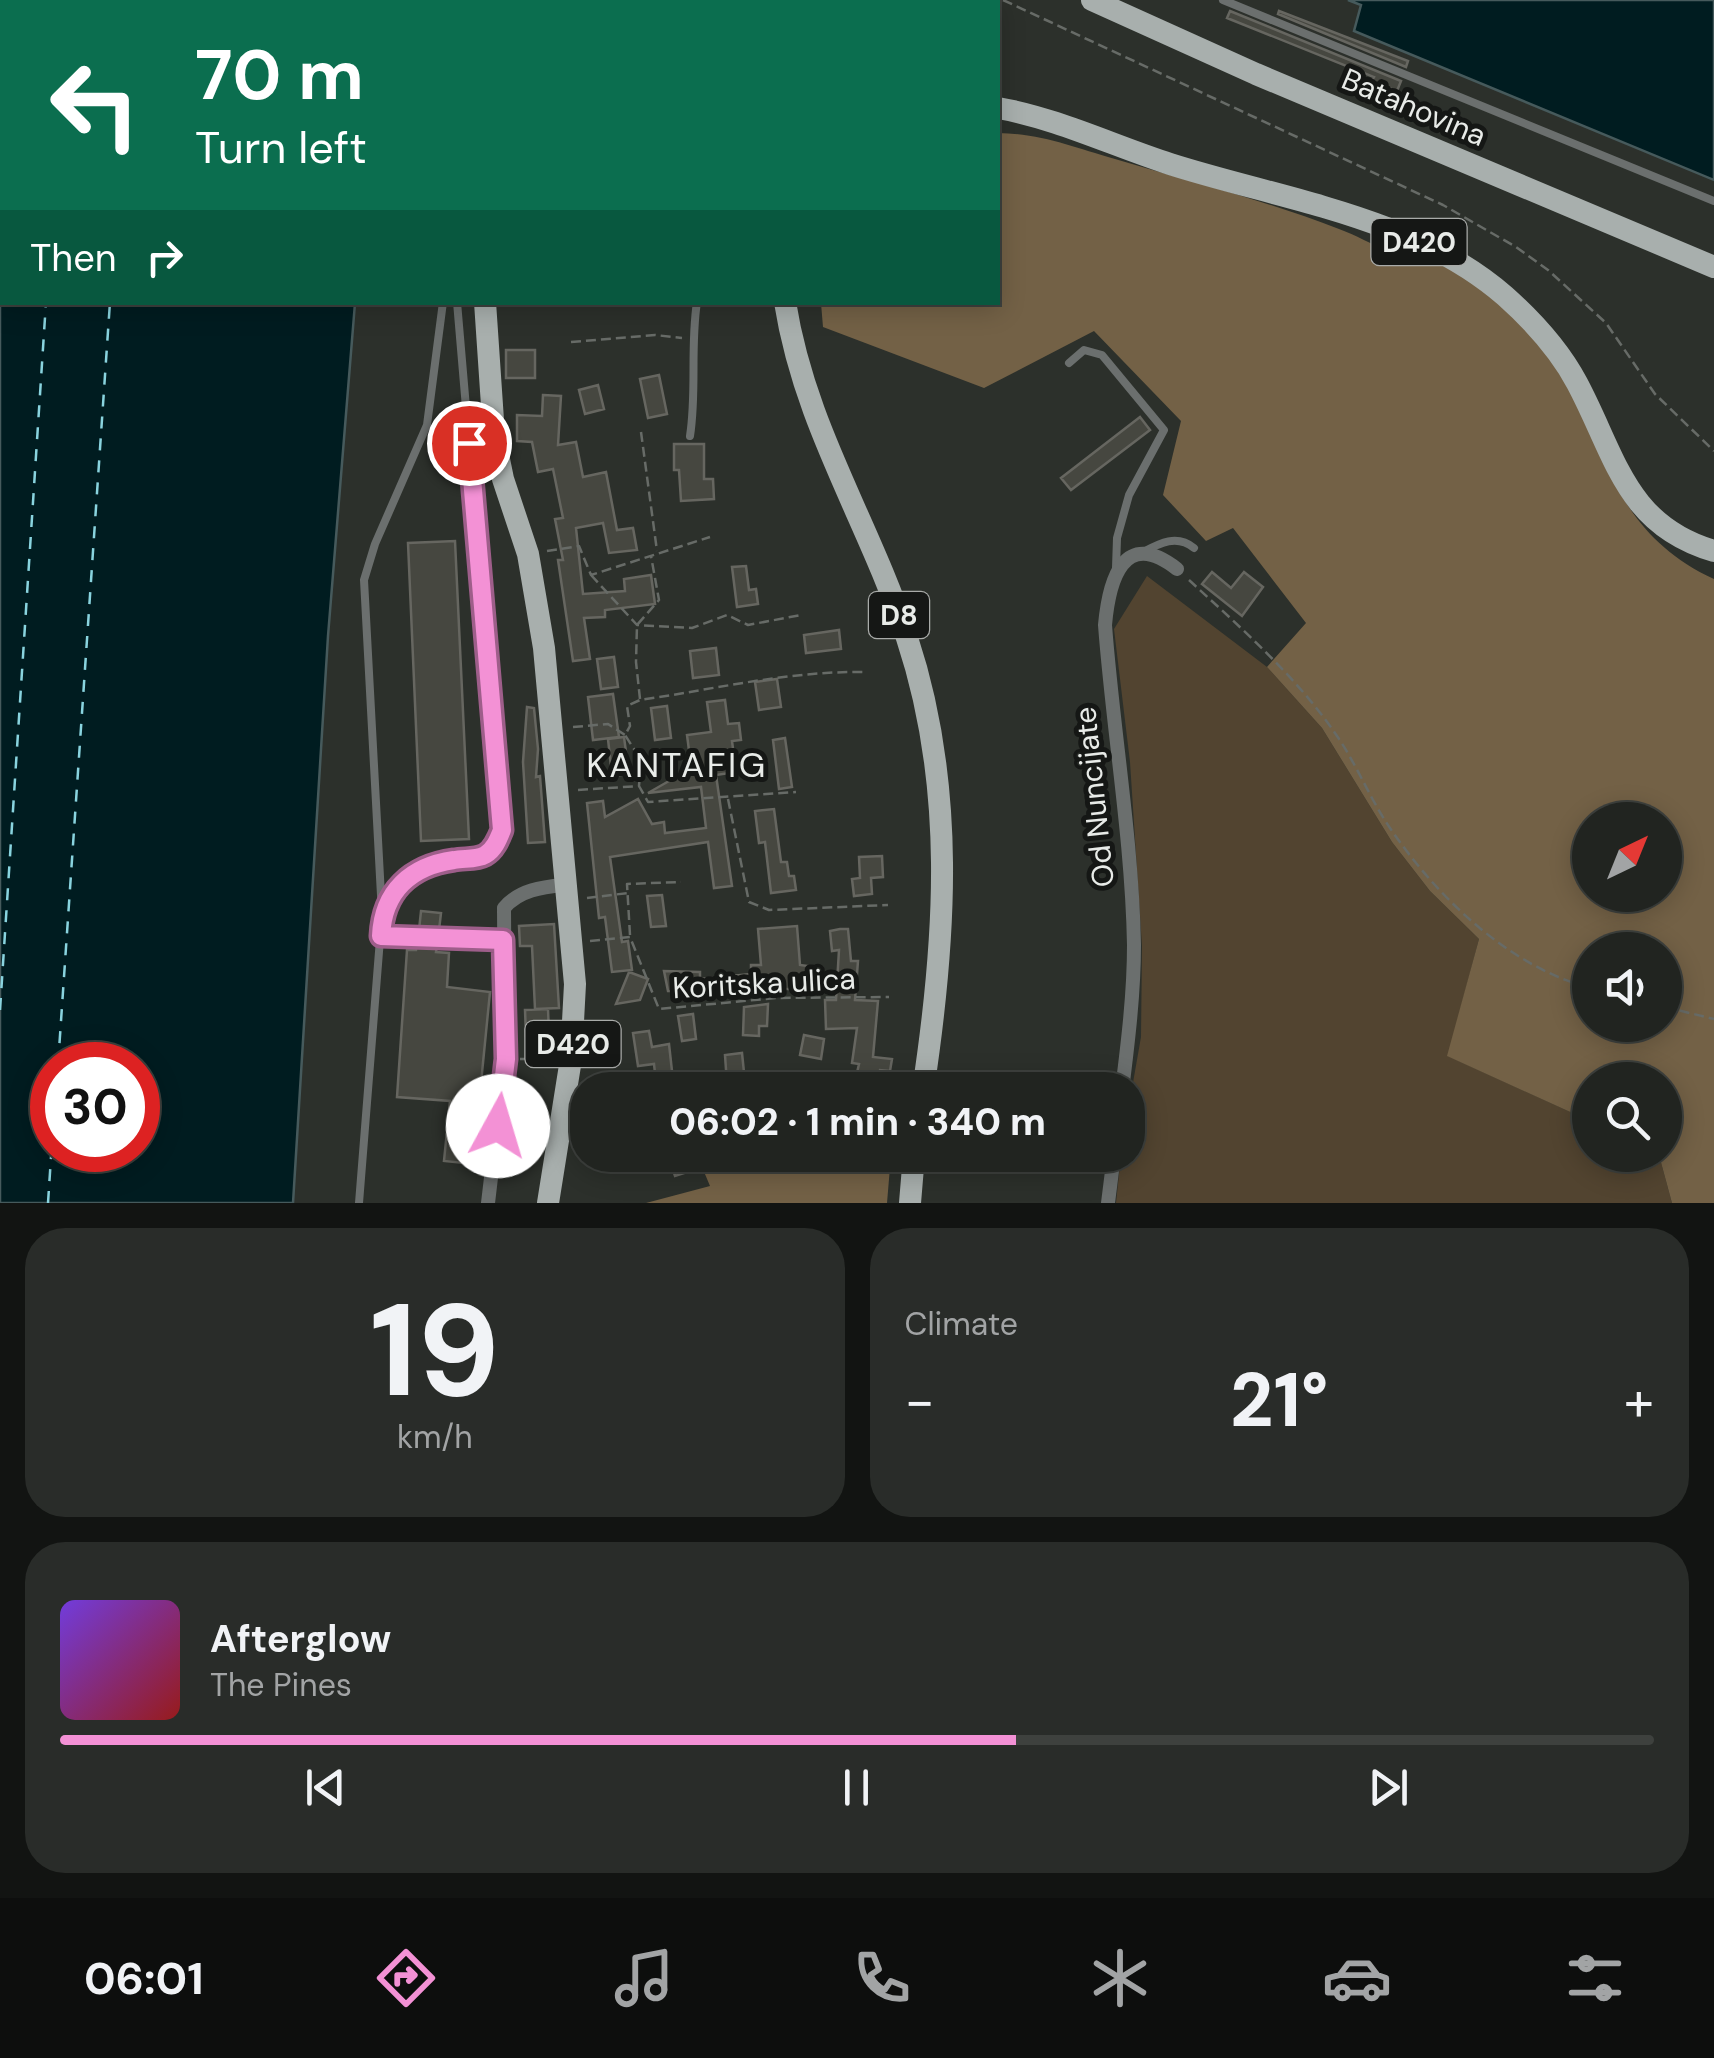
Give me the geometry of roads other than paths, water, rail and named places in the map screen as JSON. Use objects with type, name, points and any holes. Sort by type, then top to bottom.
[{"type":"main road","name":"Batahovina","points":[[1092,0],[1256,74],[1714,267]]},
{"type":"main road","name":"D420","points":[[1000,109],[1365,221],[1449,256],[1507,298],[1558,352],[1636,500],[1671,534],[1714,552]]},
{"type":"main road","name":"D420","points":[[485,305],[494,435],[534,584],[544,648],[575,1000],[571,1060],[548,1203]]},
{"type":"main road","name":"D8","points":[[785,305],[790,333],[826,448],[907,636],[934,742],[940,793],[943,906],[925,1072]]},
{"type":"main road","points":[[910,1203],[913,1172]]},
{"type":"street","points":[[1116,570],[1138,554],[1152,555],[1177,569]]},
{"type":"street","name":"Od Nuncijate","points":[[1116,570],[1108,588],[1105,625],[1132,890],[1134,949],[1124,1072]]},
{"type":"street","points":[[488,1203],[506,1059],[504,908],[511,899],[540,888],[565,892]]},
{"type":"street","points":[[1108,1203],[1112,1172]]},
{"type":"lane","points":[[1224,0],[1714,200]]},
{"type":"lane","points":[[359,1203],[382,914],[364,580],[375,544],[427,425],[444,305]]},
{"type":"lane","points":[[382,914],[401,886],[424,866],[480,858],[497,843],[502,830],[457,305]]},
{"type":"lane","points":[[690,436],[696,402],[697,305]]},
{"type":"lane","points":[[1069,363],[1084,350],[1102,356],[1164,430],[1128,495],[1117,538],[1116,570]]},
{"type":"lane","points":[[1138,554],[1174,540],[1194,548]]},
{"type":"lane","points":[[381,936],[503,940]]},
{"type":"water","points":[[1348,0],[1714,0],[1714,180],[1354,31],[1361,5]]},
{"type":"water","points":[[0,305],[355,305],[328,636],[293,1203],[0,1203]]},
{"type":"district","name":"KANTAFIG","points":[[677,765]]}]
